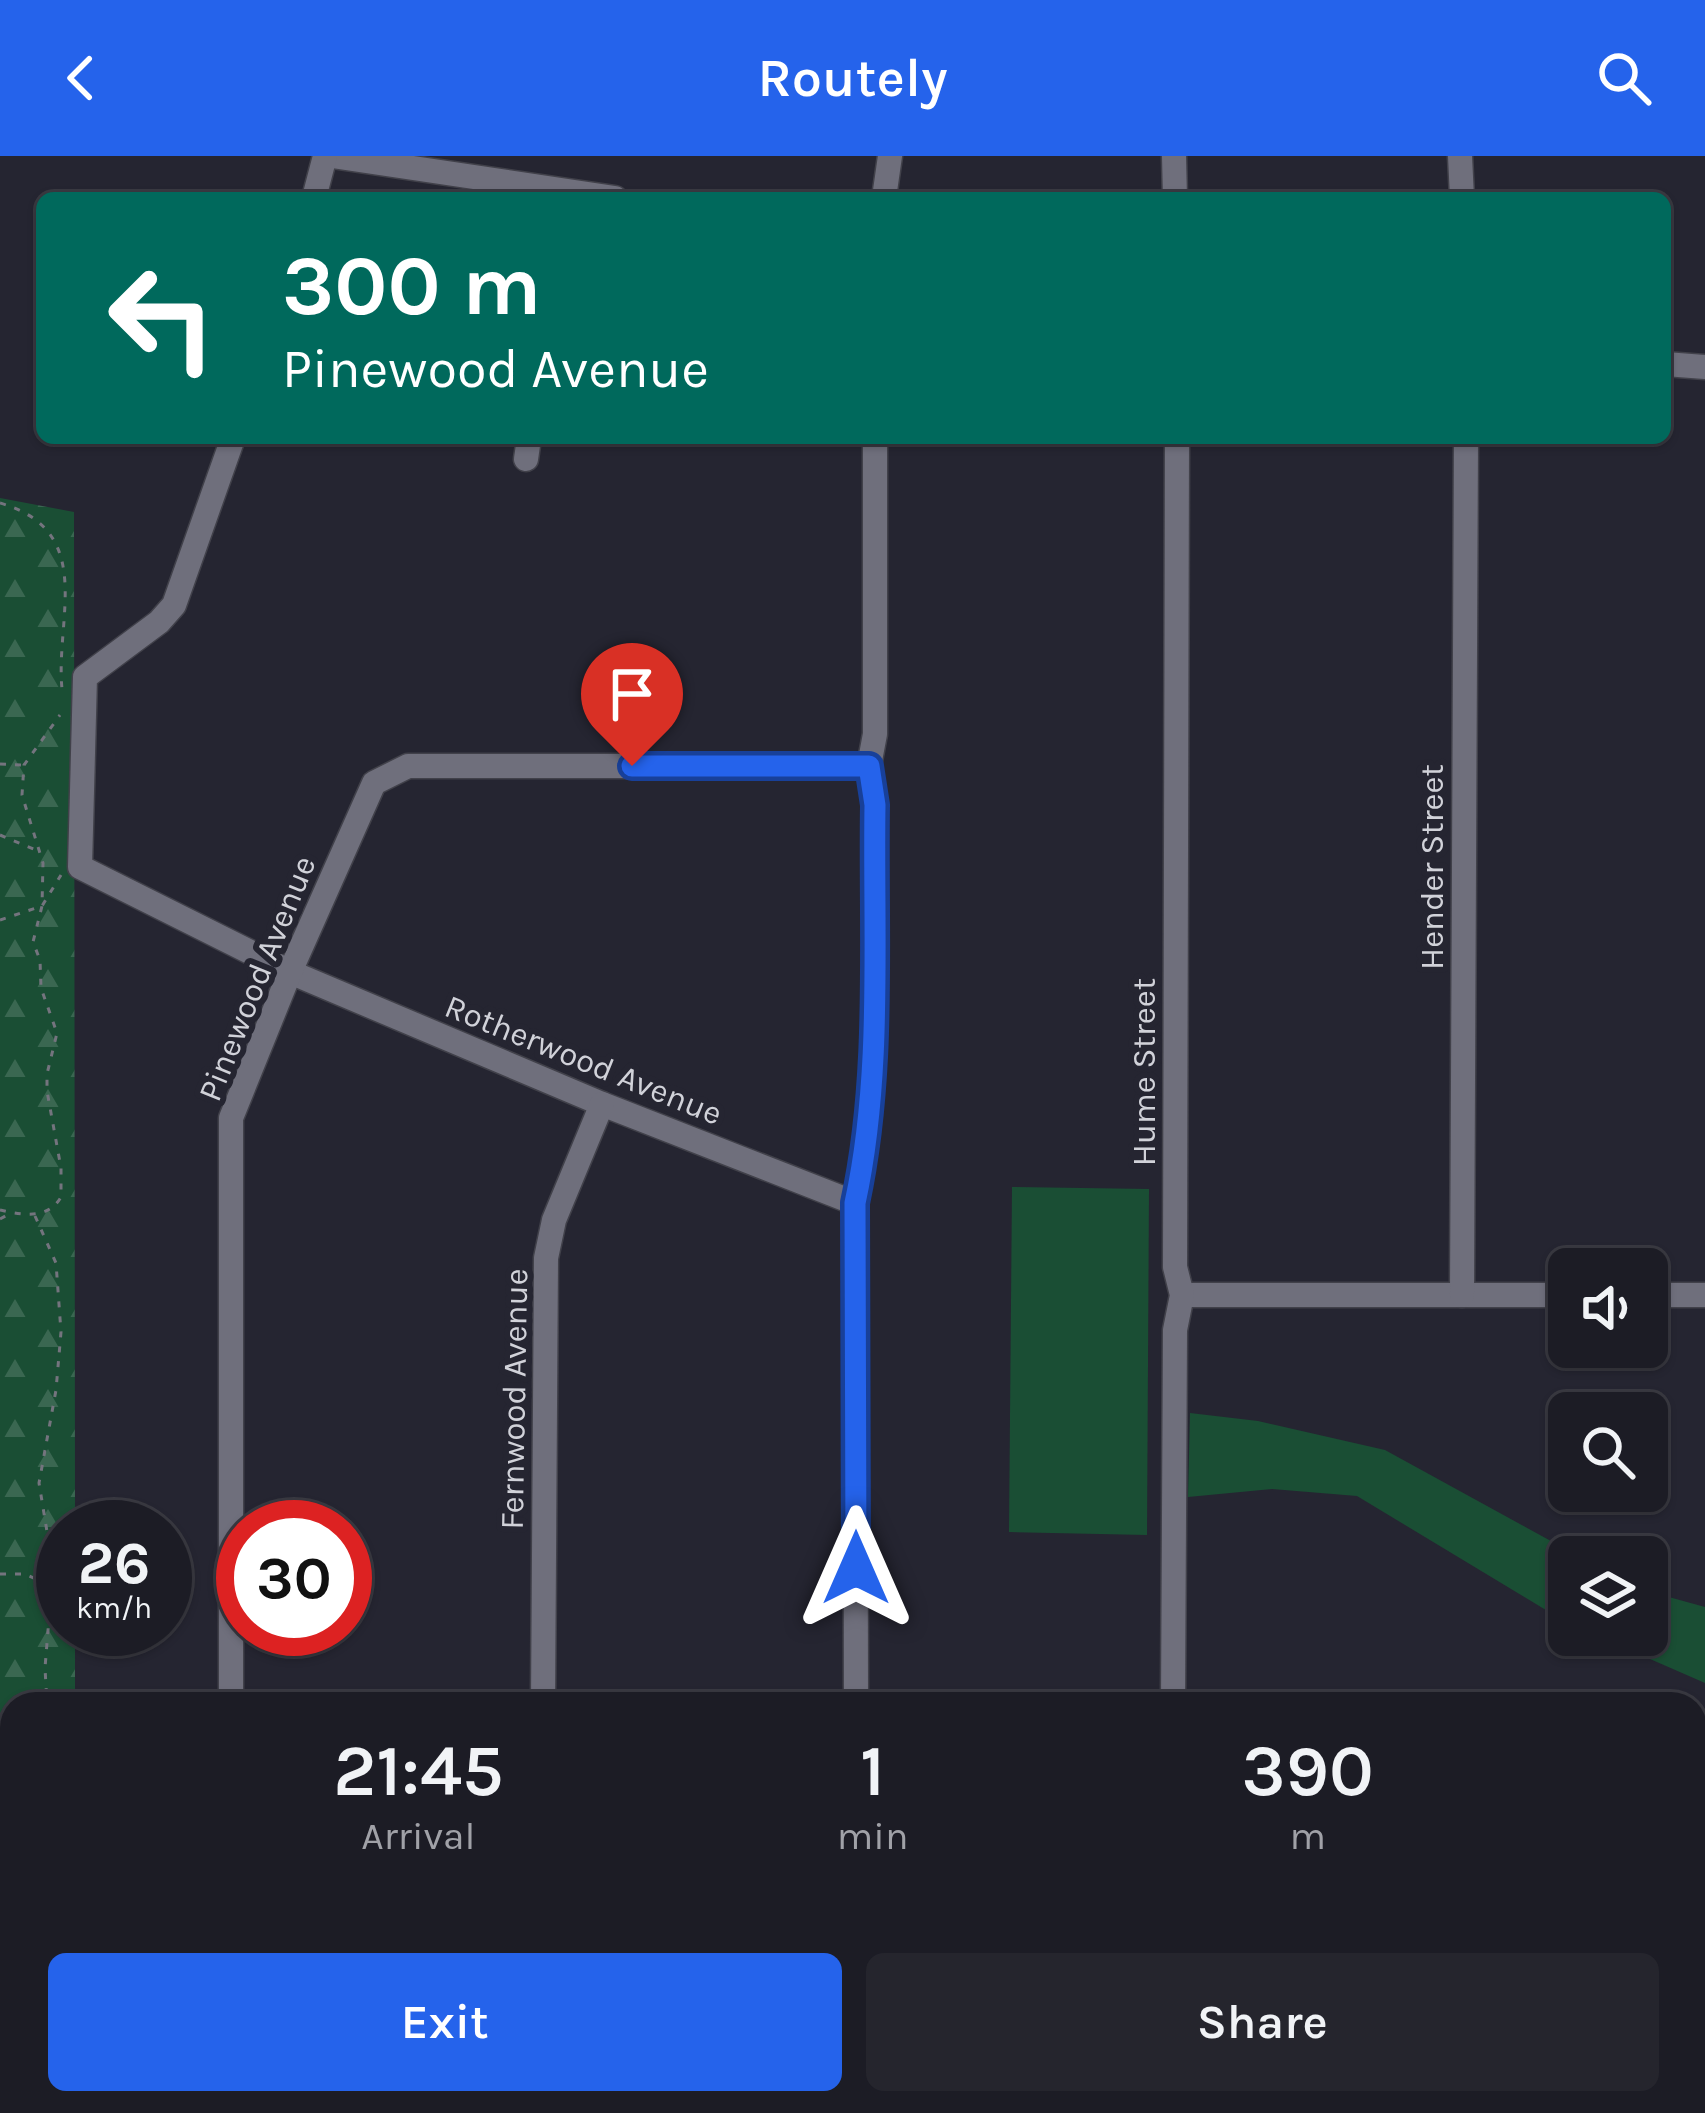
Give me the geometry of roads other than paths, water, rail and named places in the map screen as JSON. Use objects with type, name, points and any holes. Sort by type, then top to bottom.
[{"type":"street","points":[[316,192],[328,156],[463,165],[562,192]]},
{"type":"street","points":[[885,192],[890,156]]},
{"type":"street","points":[[1174,156],[1175,192]]},
{"type":"street","points":[[1460,156],[1462,192]]},
{"type":"street","points":[[1671,365],[1705,368]]},
{"type":"street","name":"Rotherwood Avenue","points":[[231,444],[174,604],[159,622],[85,677],[80,867],[290,972],[602,1104],[855,1203]]},
{"type":"street","points":[[856,1692],[855,1203],[872,1059],[875,805],[869,766],[875,734],[875,444]]},
{"type":"street","name":"Hume Street","points":[[1173,1692],[1175,1330],[1182,1295],[1175,1267],[1177,444]]},
{"type":"street","name":"Hender Street","points":[[1462,1295],[1466,444]]},
{"type":"street","name":"Pinewood Avenue","points":[[231,1692],[231,1118],[374,783],[408,766],[869,766]]},
{"type":"street","name":"Fernwood Avenue","points":[[544,1692],[546,1258],[554,1220],[602,1104]]},
{"type":"street","points":[[1182,1295],[1548,1295]]},
{"type":"street","points":[[1668,1295],[1705,1295]]}]
